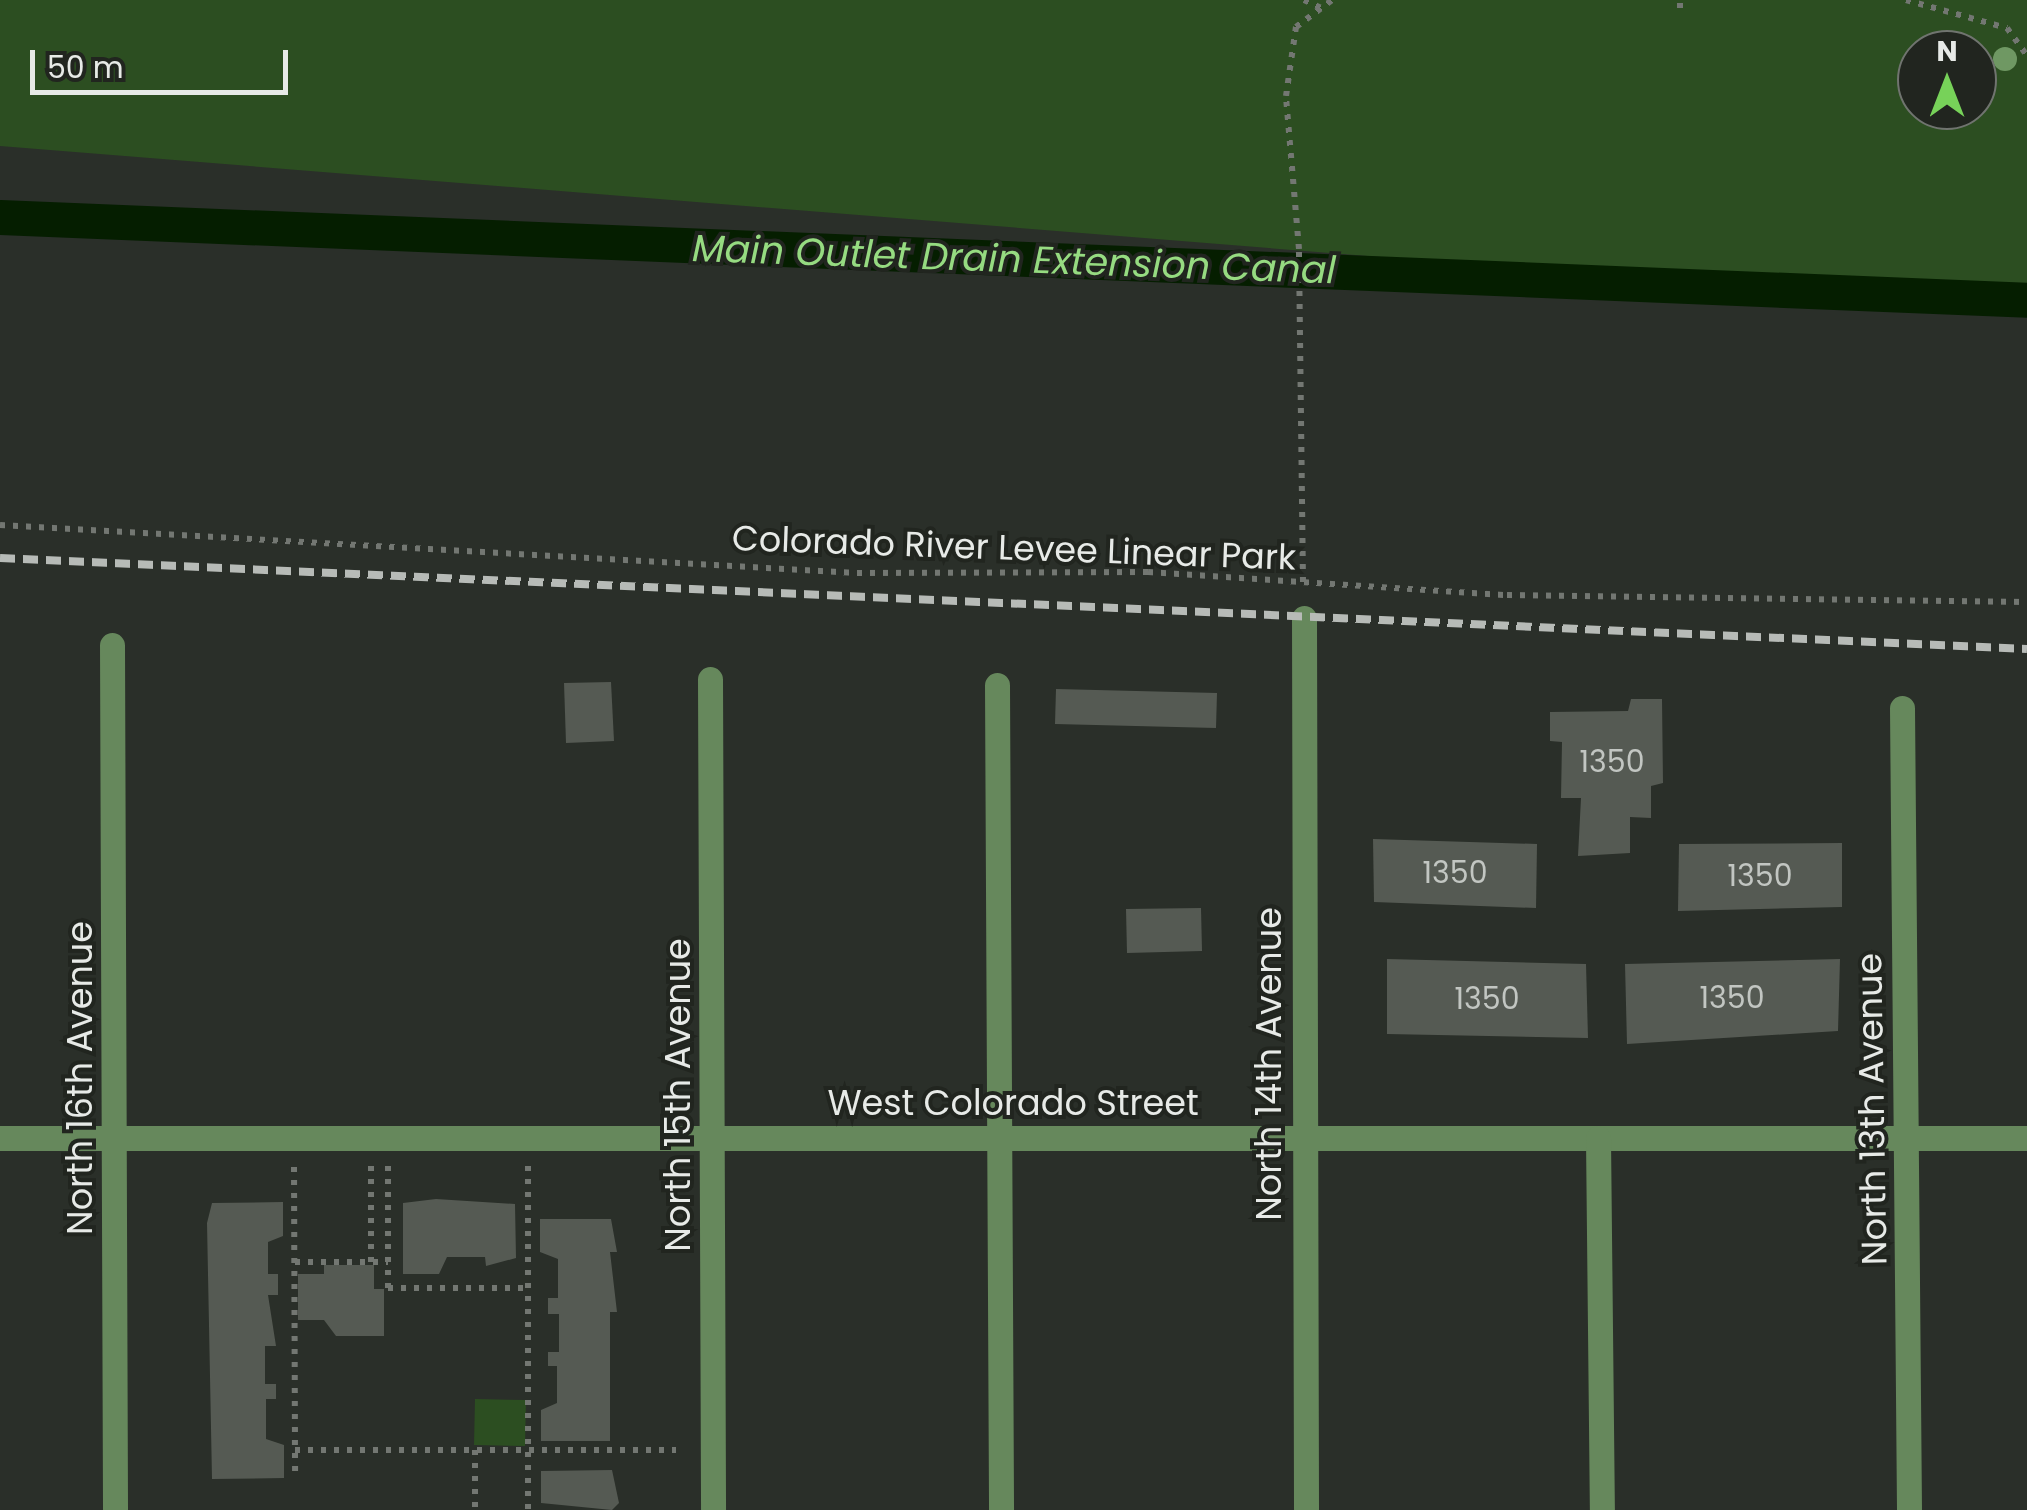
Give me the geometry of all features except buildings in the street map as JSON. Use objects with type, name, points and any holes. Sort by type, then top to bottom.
[{"type":"street","name":"North 14th Avenue","points":[[1304,618],[1306,1510]]},
{"type":"street","name":"North 16th Avenue","points":[[112,645],[117,1138],[115,1510]]},
{"type":"street","name":"North 15th Avenue","points":[[710,680],[712,1510]]},
{"type":"street","points":[[997,684],[1001,1510]]},
{"type":"street","name":"North 13th Avenue","points":[[1902,708],[1909,1510]]},
{"type":"street","name":"West Colorado Street","points":[[0,1138],[2027,1138]]},
{"type":"street","points":[[1598,1138],[1602,1510]]},
{"type":"path","points":[[1304,0],[1321,8]]},
{"type":"path","points":[[1304,618],[1298,249],[1286,96],[1296,27],[1332,0]]},
{"type":"path","points":[[1906,0],[2008,28],[2027,56]]},
{"type":"path","name":"Colorado River Levee Linear Park","points":[[0,524],[856,573],[1148,572],[1507,595],[2027,602]]},
{"type":"path","points":[[294,1166],[295,1476]]},
{"type":"path","points":[[370,1166],[370,1262]]},
{"type":"path","points":[[388,1166],[388,1288],[528,1288]]},
{"type":"path","points":[[528,1166],[528,1510]]},
{"type":"path","points":[[295,1262],[388,1262]]},
{"type":"path","points":[[295,1450],[676,1450]]},
{"type":"path","points":[[475,1450],[475,1510]]},
{"type":"green space","points":[[0,0],[2027,0],[2027,309],[0,146]]},
{"type":"green space","points":[[475,1399],[526,1400],[525,1446],[474,1445]]},
{"type":"waterway","name":"Main Outlet Drain Extension Canal","points":[[0,217],[2027,300]]},
{"type":"railway","points":[[0,558],[2027,649]]}]
